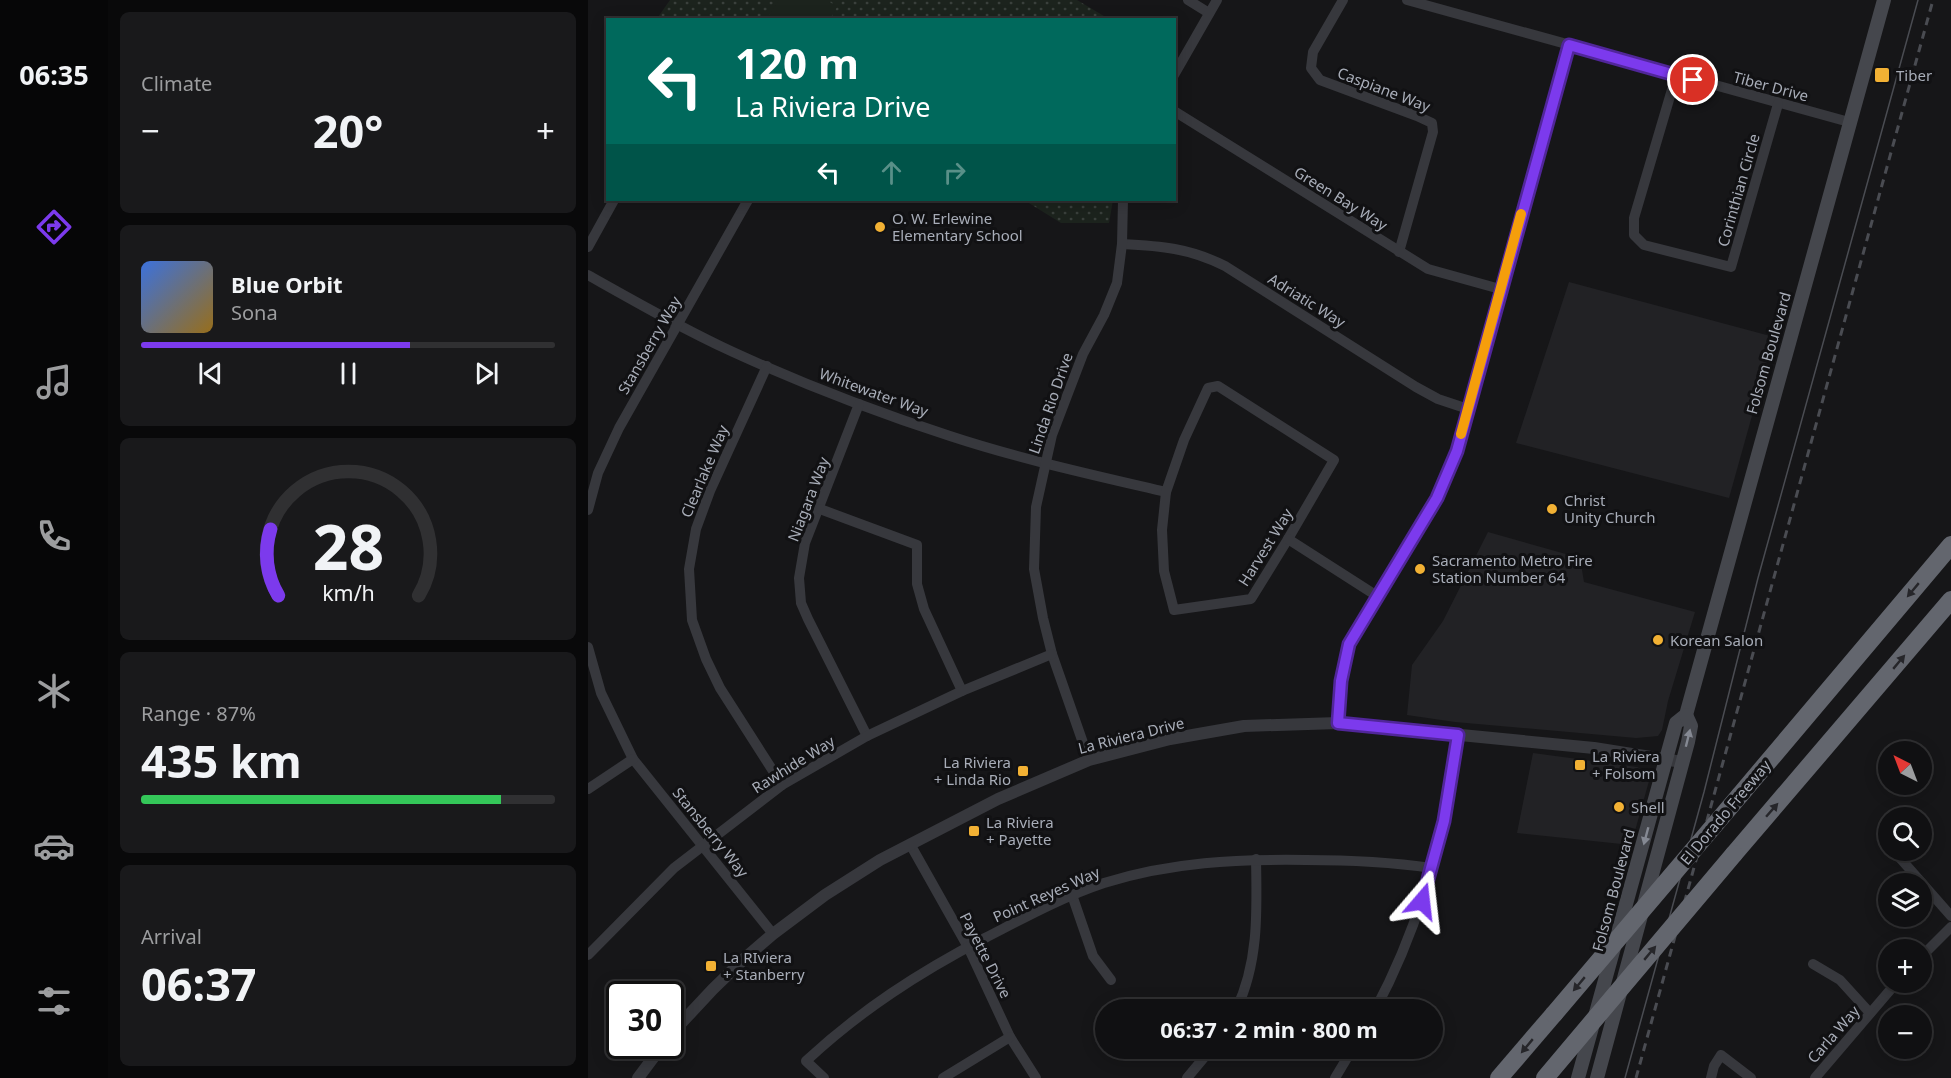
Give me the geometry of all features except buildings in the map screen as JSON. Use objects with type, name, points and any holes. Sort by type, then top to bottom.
[{"type":"highway","name":"El Dorado Freeway","points":[[1499,1078],[1951,545]]},
{"type":"highway","points":[[1545,1078],[1951,600]]},
{"type":"main road","name":"Folsom Boulevard","points":[[1578,1078],[1676,723],[1686,715],[1884,0]]},
{"type":"main road","name":"Folsom Boulevard","points":[[1597,1078],[1691,726],[1686,715]]},
{"type":"street","points":[[1188,0],[1209,13]]},
{"type":"street","points":[[1176,71],[1217,0]]},
{"type":"street","name":"Caspiane Way","points":[[1343,0],[1313,52],[1311,68],[1320,80],[1431,123],[1433,132],[1399,252]]},
{"type":"street","name":"Tiber Drive","points":[[1407,0],[1676,76],[1850,122]]},
{"type":"street","points":[[1338,723],[1341,681],[1349,644],[1437,498],[1457,451],[1569,45]]},
{"type":"street","name":"Corinthian Circle","points":[[1676,76],[1634,218],[1634,236],[1644,245],[1731,267],[1778,104]]},
{"type":"street","name":"Green Bay Way","points":[[1176,112],[1428,269],[1500,289]]},
{"type":"street","points":[[588,247],[613,201]]},
{"type":"street","name":"Stansberry Way","points":[[588,510],[598,473],[619,428],[747,201]]},
{"type":"street","name":"Linda Rio Drive","points":[[1089,760],[1052,654],[1034,569],[1036,507],[1052,435],[1083,354],[1104,315],[1117,283],[1124,201]]},
{"type":"street","name":"Adriatic Way","points":[[1122,244],[1178,248],[1206,256],[1416,387],[1438,399],[1468,409]]},
{"type":"street","name":"Whitewater Way","points":[[588,275],[678,325],[766,366],[860,404],[951,436],[1045,463],[1166,492]]},
{"type":"street","name":"Clearlake Way","points":[[766,366],[710,491],[696,529],[689,569],[692,620],[706,659],[720,688],[782,785]]},
{"type":"street","name":"Harvest Way","points":[[1218,386],[1334,460],[1251,599],[1174,610],[1164,571],[1162,530],[1166,492],[1196,411],[1208,388],[1218,386]]},
{"type":"street","name":"Niagara Way","points":[[860,404],[805,543],[799,578],[801,603],[867,736]]},
{"type":"street","points":[[820,509],[917,545],[917,584],[924,609],[962,691]]},
{"type":"street","points":[[1288,539],[1377,596]]},
{"type":"street","name":"Stansberry Way","points":[[588,647],[601,693],[633,759],[773,934]]},
{"type":"street","name":"Rawhide Way","points":[[589,951],[674,868],[782,785],[867,736],[962,691],[1052,654]]},
{"type":"street","name":"La Riviera Drive","points":[[684,1020],[712,989],[773,934],[825,895],[910,844],[998,799],[1089,760],[1170,739],[1244,726],[1338,723],[1594,748],[1682,762]]},
{"type":"street","points":[[1380,999],[1410,935],[1432,868],[1448,803],[1458,735]]},
{"type":"street","points":[[588,789],[633,759]]},
{"type":"street","name":"Payette Drive","points":[[910,844],[968,947],[1010,1037],[1036,1078]]},
{"type":"street","points":[[1240,999],[1255,944],[1256,859]]},
{"type":"street","name":"Point Reyes Way","points":[[824,1078],[806,1061],[832,1037],[889,993],[968,947],[1072,895],[1167,867],[1209,861],[1357,860],[1432,868]]},
{"type":"street","points":[[1903,861],[1951,916]]},
{"type":"street","points":[[1072,895],[1093,956],[1111,980]]},
{"type":"street","points":[[1932,946],[1951,927]]},
{"type":"street","points":[[1813,964],[1840,980],[1870,1013]]},
{"type":"street","name":"Carla Way","points":[[1815,1078],[1887,993]]},
{"type":"street","points":[[943,1078],[1010,1037]]},
{"type":"street","points":[[1711,1078],[1714,1065],[1721,1055],[1751,1078]]},
{"type":"street","points":[[638,1078],[652,1059]]},
{"type":"street","points":[[1187,1078],[1203,1059]]},
{"type":"street","points":[[1335,1078],[1346,1059]]},
{"type":"shaded area","points":[[670,0],[1077,0],[1107,18],[657,18]]},
{"type":"shaded area","points":[[779,0],[827,0],[837,7],[831,18],[768,17]]},
{"type":"shaded area","points":[[1026,201],[1113,201],[1109,223],[1061,223]]},
{"type":"shaded area","points":[[1569,282],[1774,337],[1729,498],[1516,443]]},
{"type":"shaded area","points":[[1488,532],[1580,558],[1584,582],[1695,612],[1668,701],[1662,730],[1658,736],[1636,738],[1455,722],[1407,715],[1412,665],[1443,621]]},
{"type":"shaded area","points":[[1533,753],[1637,767],[1643,770],[1648,775],[1649,781],[1631,845],[1517,833]]},
{"type":"tram line","points":[[1625,1078],[1704,792],[1758,578],[1918,0]]},
{"type":"railway","points":[[1636,1078],[1933,0]]},
{"type":"slow traffic","points":[[1461,434],[1521,214]]},
{"type":"place","name":"Tiber","points":[[1882,75]]},
{"type":"place","name":"O. W. Erlewine Elementary School","points":[[880,227]]},
{"type":"place","name":"Christ Unity Church","points":[[1552,509]]},
{"type":"place","name":"Sacramento Metro Fire Station Number 64","points":[[1420,569]]},
{"type":"place","name":"Korean Salon","points":[[1658,640]]},
{"type":"place","name":"La Riviera + Folsom","points":[[1580,765]]},
{"type":"place","name":"La Riviera + Linda Rio","points":[[1023,771]]},
{"type":"place","name":"Shell","points":[[1619,807]]},
{"type":"place","name":"La Riviera + Payette","points":[[974,831]]},
{"type":"place","name":"La RIviera + Stanberry","points":[[711,966]]},
{"type":"route","points":[[1422,901],[1444,821],[1458,735],[1338,723],[1341,681],[1349,644],[1437,498],[1457,451],[1569,45],[1693,80]]}]
